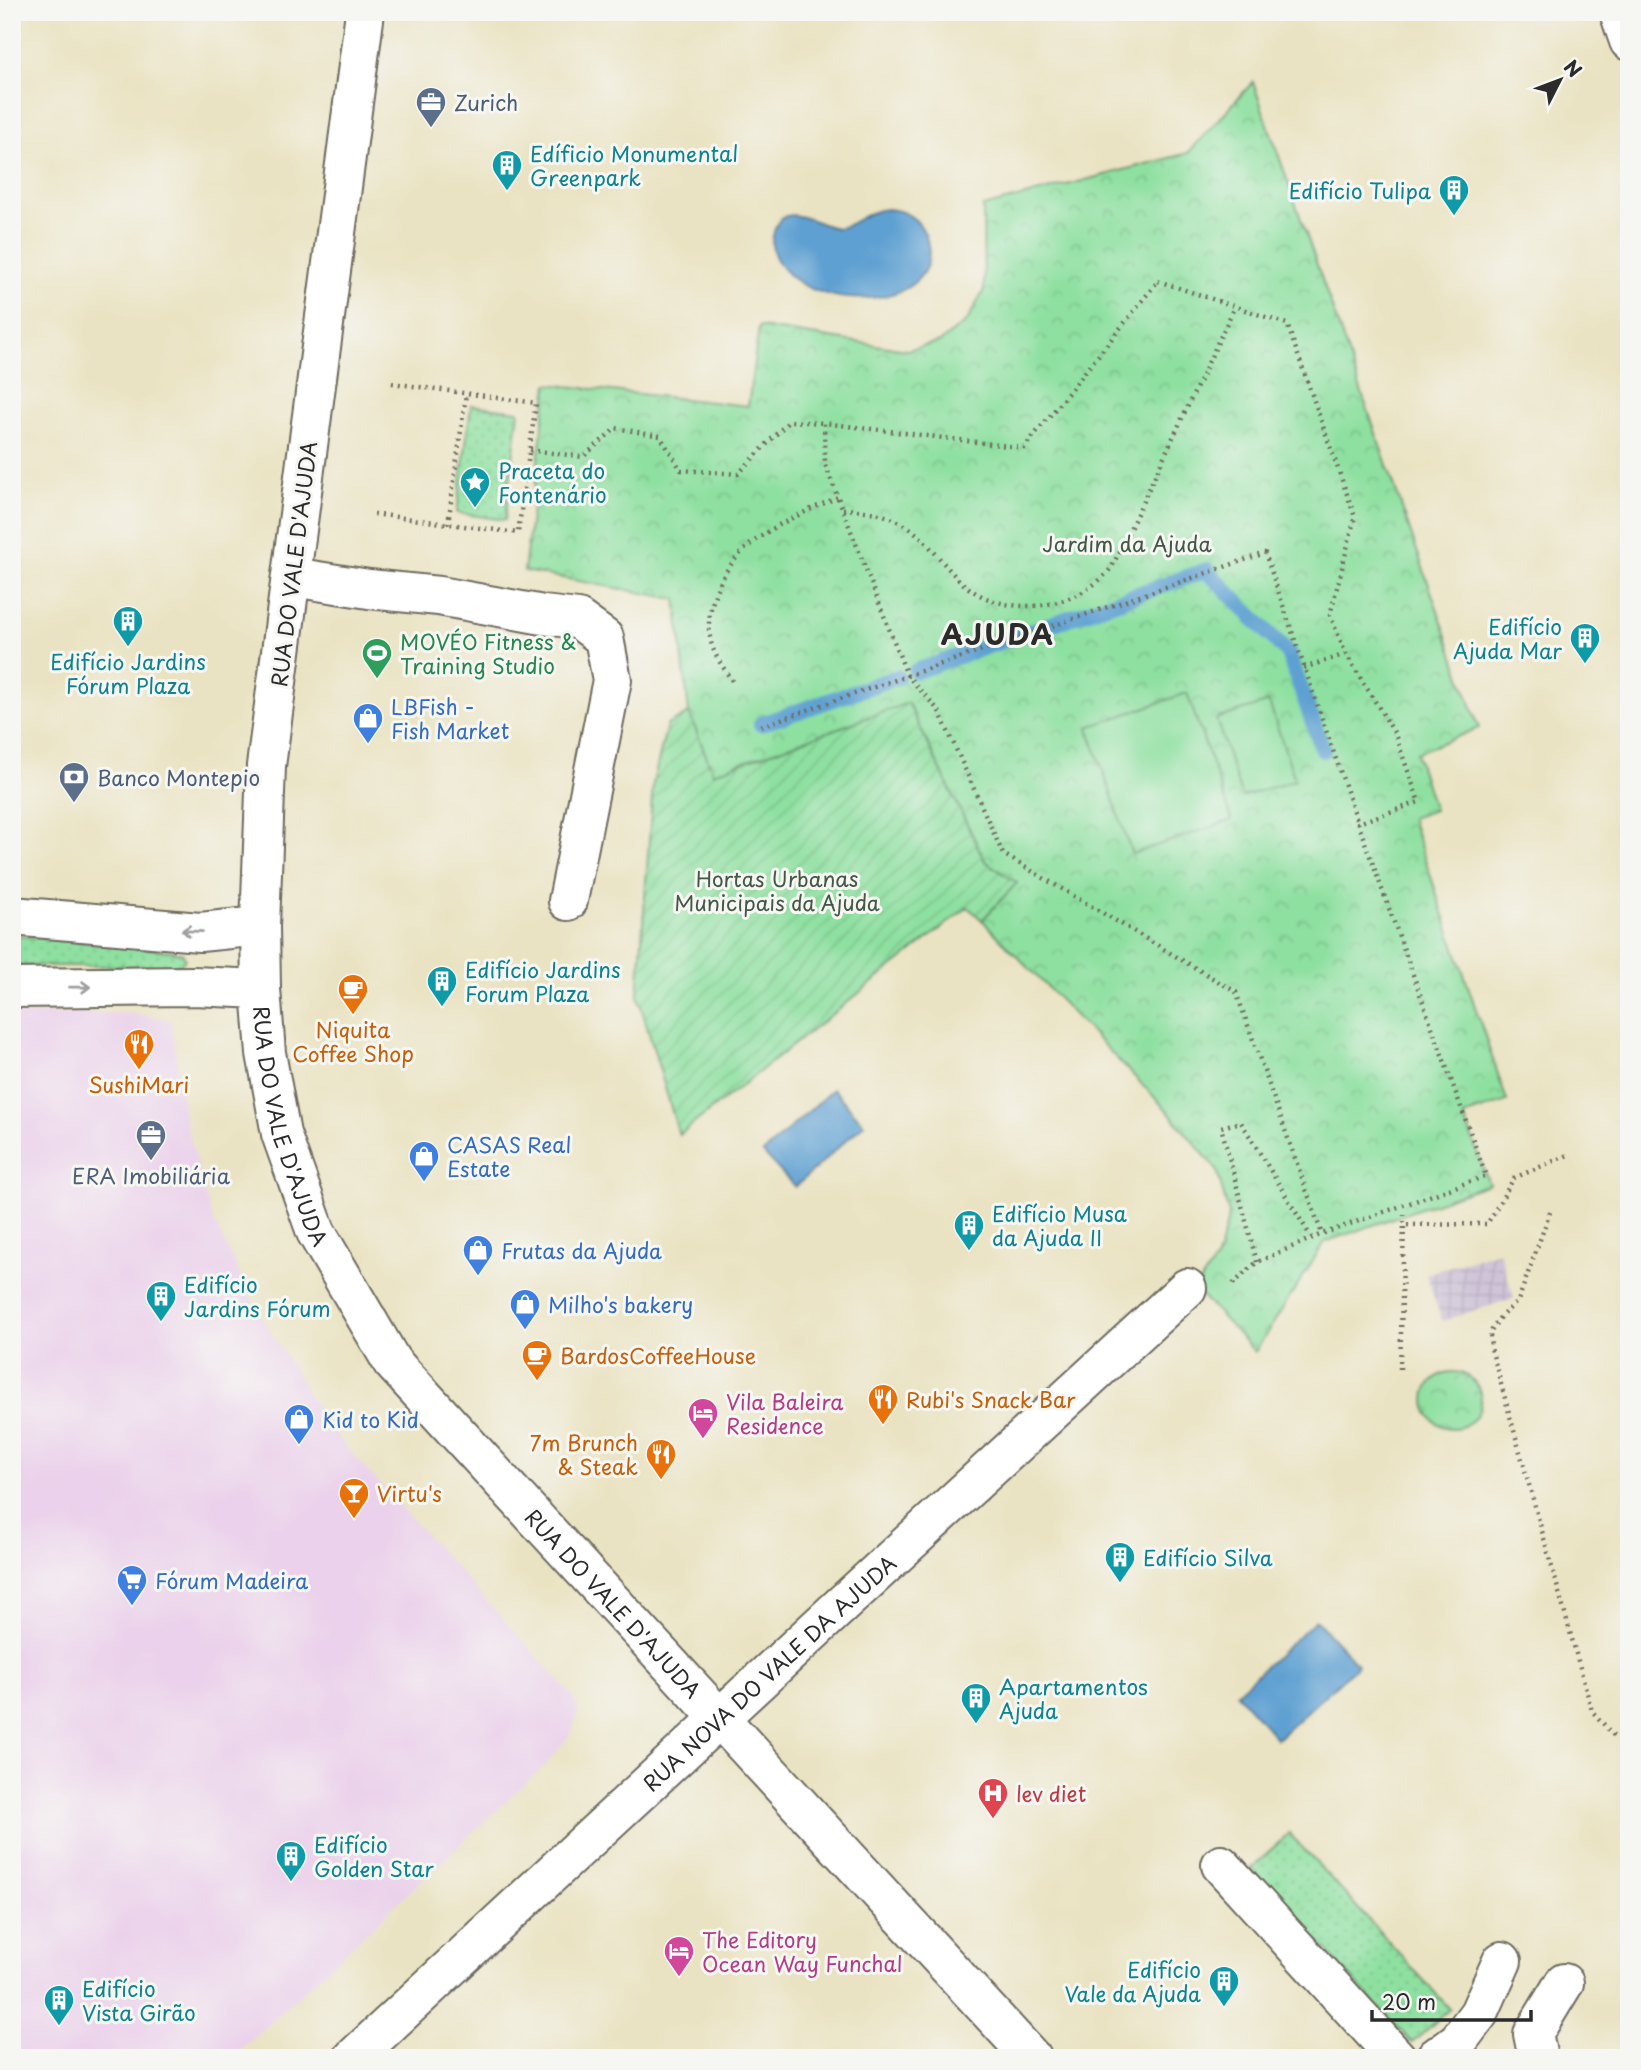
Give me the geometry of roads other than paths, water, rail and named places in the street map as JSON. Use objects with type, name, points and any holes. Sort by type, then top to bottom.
[{"type":"street","name":"RUA DO VALE D'AJUDA","points":[[365,12],[266,766],[260,926],[261,989],[266,1053],[281,1135],[316,1232],[392,1362],[1032,2058]]},
{"type":"street","points":[[1619,12],[1629,41]]},
{"type":"street","points":[[292,577],[439,596],[578,619],[604,638],[612,680],[568,901]]},
{"type":"street","points":[[12,916],[200,932],[260,926]]},
{"type":"street","points":[[12,988],[193,986],[261,989]]},
{"type":"street","name":"RUA NOVA DO VALE DA AJUDA","points":[[353,2058],[1187,1288]]},
{"type":"street","points":[[1222,1865],[1397,2058]]},
{"type":"street","points":[[1435,2058],[1458,2041],[1479,2013],[1502,1962]]},
{"type":"street","points":[[1538,2058],[1533,2034],[1564,1983]]},
{"type":"water","points":[[887,209],[910,216],[925,234],[928,260],[918,279],[899,292],[873,298],[844,298],[816,291],[792,278],[776,258],[772,245],[773,235],[779,222],[785,217],[803,217],[838,228],[872,212]]},
{"type":"water","points":[[833,1089],[864,1124],[795,1187],[763,1153]]},
{"type":"water","points":[[1316,1620],[1358,1665],[1277,1739],[1236,1693]]},
{"type":"waterway","points":[[916,671],[1207,570]]},
{"type":"waterway","points":[[1210,574],[1288,653],[1323,750]]},
{"type":"waterway","points":[[761,724],[897,677]]},
{"type":"place","name":"Zurich","points":[[431,129]]},
{"type":"place","name":"Edíficio Monumental Greenpark","points":[[507,192]]},
{"type":"place","name":"Edifício Tulipa","points":[[1454,217]]},
{"type":"place","name":"Praceta do Fontenário","points":[[475,509]]},
{"type":"place","name":"Edifício Jardins Fórum Plaza","points":[[128,648]]},
{"type":"place","name":"Edifício Ajuda Mar","points":[[1585,665]]},
{"type":"place","name":"MOVÉO Fitness & Training Studio","points":[[377,680]]},
{"type":"place","name":"LBFish - Fish Market","points":[[368,745]]},
{"type":"place","name":"Banco Montepio","points":[[74,804]]},
{"type":"place","name":"Edifício Jardins Forum Plaza","points":[[442,1008]]},
{"type":"place","name":"Niquita Coffee Shop","points":[[353,1016]]},
{"type":"place","name":"SushiMari","points":[[139,1071]]},
{"type":"place","name":"ERA Imobiliária","points":[[151,1162]]},
{"type":"place","name":"CASAS Real Estate","points":[[424,1183]]},
{"type":"place","name":"Edifício Musa da Ajuda II","points":[[969,1252]]},
{"type":"place","name":"Frutas da Ajuda","points":[[478,1277]]},
{"type":"place","name":"Edifício Jardins Fórum","points":[[161,1323]]},
{"type":"place","name":"Milho's bakery","points":[[525,1331]]},
{"type":"place","name":"BardosCoffeeHouse","points":[[537,1382]]},
{"type":"place","name":"Rubi's Snack Bar","points":[[883,1426]]},
{"type":"place","name":"Vila Baleira Residence","points":[[703,1440]]},
{"type":"place","name":"Kid to Kid","points":[[299,1446]]},
{"type":"place","name":"7m Brunch & Steak","points":[[661,1481]]},
{"type":"place","name":"Virtu's","points":[[354,1520]]},
{"type":"place","name":"Edifício Silva","points":[[1120,1584]]},
{"type":"place","name":"Fórum Madeira","points":[[132,1607]]},
{"type":"place","name":"Apartamentos Ajuda","points":[[976,1725]]},
{"type":"place","name":"lev diet","points":[[993,1820]]},
{"type":"place","name":"Edifício Golden Star","points":[[291,1883]]},
{"type":"place","name":"The Editory Ocean Way Funchal","points":[[679,1978]]},
{"type":"place","name":"Edifício Vale da Ajuda","points":[[1224,2008]]},
{"type":"place","name":"Edifício Vista Girão","points":[[59,2027]]},
{"type":"district","name":"AJUDA","points":[[998,633]]},
{"type":"park label","name":"Jardim da Ajuda","points":[[1127,543]]},
{"type":"park label","name":"Hortas Urbanas Municipais da Ajuda","points":[[777,890]]}]
